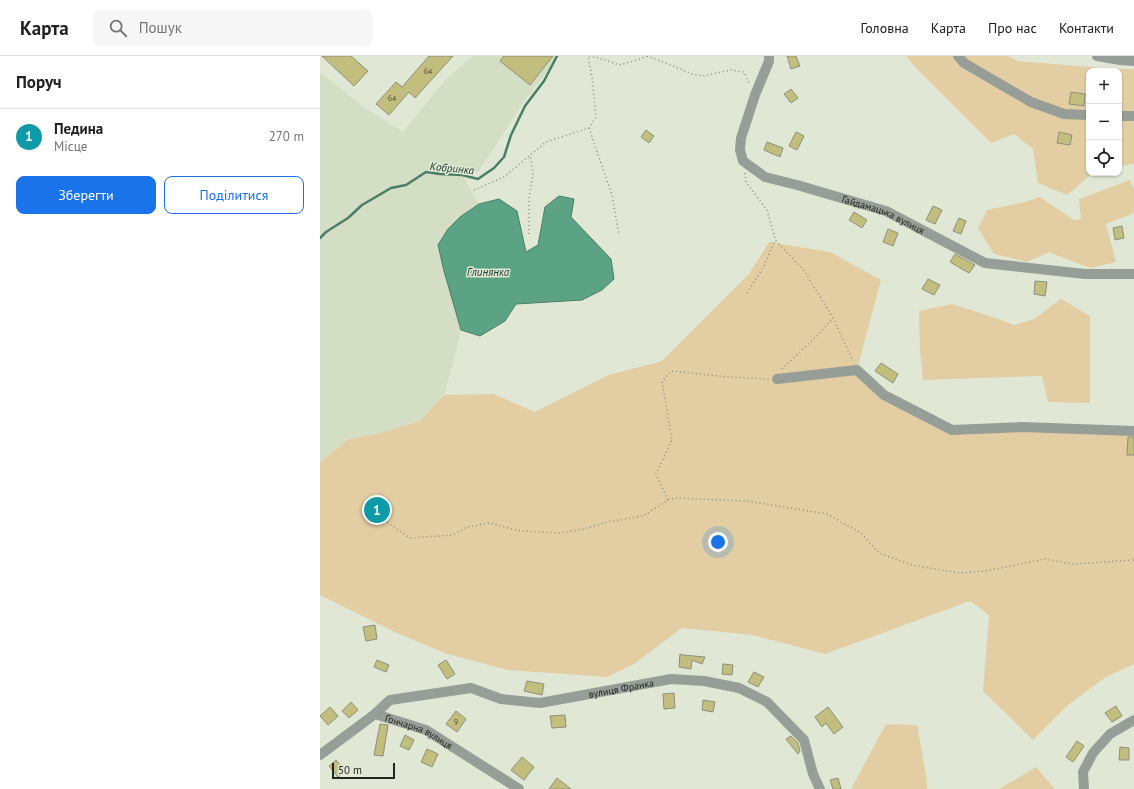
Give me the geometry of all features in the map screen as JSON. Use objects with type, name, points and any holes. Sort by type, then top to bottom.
[{"type":"street","points":[[743,161],[740,150],[741,138],[755,95],[769,61],[769,56]]},
{"type":"street","points":[[958,56],[964,63],[1030,102],[1064,114],[1086,115]]},
{"type":"street","points":[[1097,56],[1134,61]]},
{"type":"street","points":[[1122,116],[1134,116]]},
{"type":"street","name":"Гайдамацька вулиця","points":[[743,161],[765,177],[886,211],[986,263],[1085,274],[1134,274]]},
{"type":"street","points":[[777,379],[857,370],[884,395],[952,430],[1022,427],[1134,431]]},
{"type":"street","name":"вулиця Франка","points":[[374,714],[390,700],[471,688],[501,700],[540,703],[671,679],[704,681],[739,688],[767,702],[804,740],[813,774],[820,789]]},
{"type":"street","name":"Гончарна вулиця","points":[[320,755],[374,714],[426,730],[519,789]]},
{"type":"street","points":[[1084,789],[1084,772],[1093,753],[1110,734],[1134,720]]},
{"type":"path","points":[[474,190],[504,177],[546,142],[589,128],[596,117],[592,77],[588,56],[619,65],[647,56],[692,74],[703,76],[731,70],[744,72],[755,95]]},
{"type":"path","points":[[589,128],[612,195],[619,235]]},
{"type":"path","points":[[529,234],[529,198],[533,174],[530,155]]},
{"type":"path","points":[[743,161],[746,182],[767,210],[775,240],[803,269],[833,318],[857,370]]},
{"type":"path","points":[[747,293],[763,268],[775,240]]},
{"type":"path","points":[[782,369],[817,336],[833,318]]},
{"type":"path","points":[[668,500],[656,474],[672,440],[662,382],[671,371],[728,377],[777,379]]},
{"type":"path","points":[[384,520],[410,538],[453,535],[467,527],[490,524],[521,531],[560,533],[643,516],[668,500],[676,498],[747,501],[827,514],[861,533],[879,553],[912,564],[960,573],[986,571],[1045,559],[1072,564],[1134,560]]},
{"type":"shaded area","points":[[473,56],[559,56],[525,100],[478,172],[462,175],[479,204],[460,217],[444,271],[461,330],[444,395],[420,421],[377,434],[348,439],[320,463],[320,72],[361,105],[403,132],[446,79]]},
{"type":"shaded area","points":[[906,56],[1008,56],[1017,61],[1102,68],[1086,68],[1086,176],[1089,176],[1067,195],[1038,183],[1033,149],[1014,134],[991,143]]},
{"type":"shaded area","points":[[1122,69],[1134,69],[1134,164],[1122,166]]},
{"type":"shaded area","points":[[1130,180],[1134,190],[1134,213],[1106,224],[1116,262],[1090,268],[1049,252],[1027,262],[994,254],[978,228],[987,210],[1021,203],[1040,197],[1074,220],[1081,219],[1079,199]]},
{"type":"shaded area","points":[[769,242],[830,252],[881,280],[857,370],[884,395],[952,430],[1134,431],[1134,664],[1106,677],[1069,704],[1033,740],[983,691],[989,615],[970,601],[825,654],[753,635],[682,628],[634,664],[607,677],[508,670],[447,654],[397,633],[320,595],[320,463],[348,439],[377,434],[420,421],[444,395],[494,394],[535,412],[609,375],[662,361],[749,274]]},
{"type":"shaded area","points":[[1061,299],[1090,316],[1090,403],[1048,402],[1042,376],[923,380],[920,352],[919,311],[952,304],[1014,325],[1034,319]]},
{"type":"shaded area","points":[[886,724],[917,725],[927,781],[927,789],[851,789]]},
{"type":"shaded area","points":[[1036,767],[1055,789],[999,789]]},
{"type":"water","name":"Глинянка","points":[[559,196],[574,199],[571,217],[611,259],[614,279],[602,290],[582,300],[516,304],[505,321],[480,336],[461,330],[438,245],[448,229],[460,217],[479,204],[499,199],[517,211],[526,252],[538,245],[545,207]]},
{"type":"building","points":[[322,56],[351,56],[368,71],[354,86]]},
{"type":"building","points":[[429,56],[453,56],[415,98],[409,92],[389,115],[376,104],[396,82],[402,87]]},
{"type":"building","points":[[504,56],[553,56],[530,85],[500,61]]},
{"type":"building","points":[[787,56],[796,56],[800,66],[791,69]]},
{"type":"building","points":[[791,89],[798,98],[791,103],[784,94]]},
{"type":"building","points":[[1071,92],[1085,94],[1084,106],[1069,104]]},
{"type":"building","points":[[646,130],[654,136],[649,143],[641,137]]},
{"type":"building","points":[[796,132],[804,136],[797,150],[789,146]]},
{"type":"building","points":[[1059,132],[1072,135],[1070,145],[1057,143]]},
{"type":"building","points":[[767,142],[783,148],[780,157],[764,150]]},
{"type":"building","points":[[933,206],[942,210],[935,224],[926,220]]},
{"type":"building","points":[[854,212],[867,220],[862,228],[849,220]]},
{"type":"building","points":[[959,218],[966,221],[961,234],[953,231]]},
{"type":"building","points":[[1122,226],[1124,238],[1115,240],[1113,228]]},
{"type":"building","points":[[888,229],[898,233],[893,246],[883,242]]},
{"type":"building","points":[[955,254],[975,265],[969,273],[950,262]]},
{"type":"building","points":[[928,279],[940,285],[934,295],[922,289]]},
{"type":"building","points":[[1035,281],[1047,282],[1045,296],[1034,294]]},
{"type":"building","points":[[881,363],[898,374],[893,383],[875,371]]},
{"type":"building","points":[[1128,437],[1134,437],[1134,455],[1127,455]]},
{"type":"building","points":[[375,625],[377,639],[366,641],[363,627]]},
{"type":"building","points":[[680,654],[705,657],[702,664],[692,660],[691,669],[679,667]]},
{"type":"building","points":[[377,660],[389,665],[386,672],[374,667]]},
{"type":"building","points":[[446,660],[455,674],[447,679],[438,665]]},
{"type":"building","points":[[723,664],[733,665],[732,675],[722,674]]},
{"type":"building","points":[[754,672],[764,677],[758,687],[748,682]]},
{"type":"building","points":[[527,681],[544,684],[542,695],[524,691]]},
{"type":"building","points":[[674,693],[675,708],[664,709],[663,694]]},
{"type":"building","points":[[703,700],[715,702],[713,712],[702,710]]},
{"type":"building","points":[[351,702],[358,710],[349,718],[342,711]]},
{"type":"building","points":[[1116,706],[1122,716],[1112,722],[1105,713]]},
{"type":"building","points":[[330,707],[338,716],[328,725],[320,716]]},
{"type":"building","points":[[828,707],[843,727],[834,734],[826,723],[822,727],[815,717]]},
{"type":"building","points":[[456,711],[466,719],[457,732],[446,724]]},
{"type":"building","points":[[565,715],[566,727],[552,728],[550,716]]},
{"type":"building","points":[[380,724],[388,725],[383,756],[374,755]]},
{"type":"building","points":[[405,735],[414,740],[409,750],[400,746]]},
{"type":"building","points":[[791,736],[798,743],[800,751],[798,754],[786,739]]},
{"type":"building","points":[[1077,741],[1084,746],[1073,762],[1066,757]]},
{"type":"building","points":[[1120,747],[1129,748],[1129,760],[1119,760]]},
{"type":"building","points":[[427,749],[438,754],[432,767],[421,762]]},
{"type":"building","points":[[522,757],[534,767],[524,780],[511,770]]},
{"type":"building","points":[[336,760],[345,771],[338,777],[329,766]]},
{"type":"building","points":[[557,778],[571,789],[549,789]]},
{"type":"building","points":[[838,778],[841,789],[833,789],[830,780]]},
{"type":"waterway","name":"Кобринка","points":[[320,238],[326,232],[348,218],[362,205],[391,188],[406,185],[426,172],[462,175],[478,179],[494,168],[504,157],[511,135],[525,106],[544,81],[557,56]]},
{"type":"place","name":"Педина","points":[[377,510]]}]
